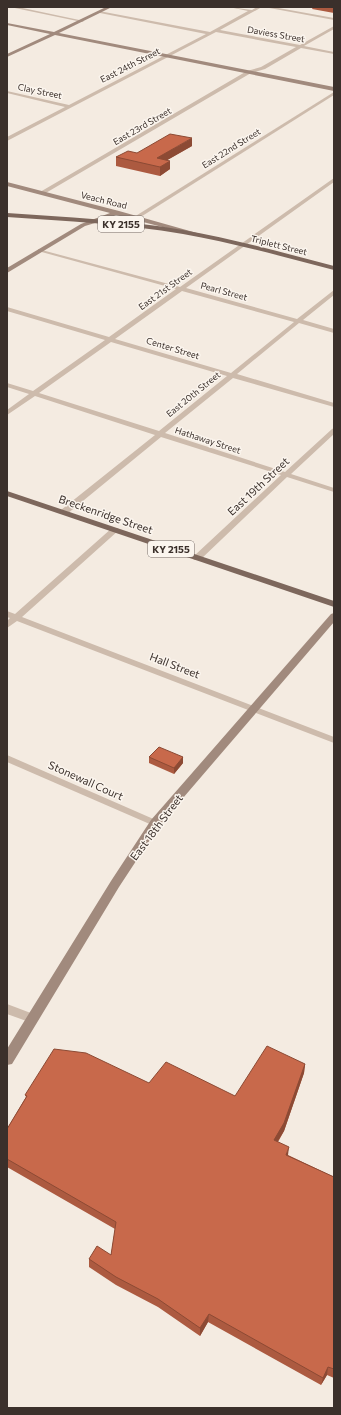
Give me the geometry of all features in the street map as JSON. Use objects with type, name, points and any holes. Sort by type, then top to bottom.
[{"type":"main road","name":"KY 2155","points":[[7,215],[94,221],[167,230],[220,240]]},
{"type":"main road","name":"Triplett Street","points":[[220,240],[334,268]]},
{"type":"main road","name":"Breckenridge Street","points":[[7,493],[334,604]]},
{"type":"street","points":[[12,7],[82,21]]},
{"type":"street","points":[[7,56],[110,7]]},
{"type":"street","points":[[231,7],[253,11]]},
{"type":"street","name":"East 24th Street","points":[[7,139],[10,136],[260,7]]},
{"type":"street","points":[[266,7],[334,19]]},
{"type":"street","points":[[279,7],[334,19]]},
{"type":"street","points":[[100,12],[210,33]]},
{"type":"street","name":"East 23rd Street","points":[[42,193],[249,72],[262,68],[334,19]]},
{"type":"street","points":[[7,24],[334,89]]},
{"type":"street","name":"East 23rd Street","points":[[299,44],[334,27]]},
{"type":"street","points":[[221,28],[299,44],[334,49]]},
{"type":"street","name":"Daviess Street","points":[[216,30],[299,44],[334,53]]},
{"type":"street","name":"Clay Street","points":[[7,92],[69,106]]},
{"type":"street","name":"East 22nd Street","points":[[137,217],[334,93]]},
{"type":"street","name":"East 21st Street","points":[[7,413],[334,180]]},
{"type":"street","name":"Veach Road","points":[[7,184],[220,240]]},
{"type":"street","points":[[94,221],[108,210]]},
{"type":"street","points":[[7,271],[78,228],[117,212]]},
{"type":"street","name":"Pearl Street","points":[[40,250],[334,331]]},
{"type":"street","name":"East 20th Street","points":[[64,512],[334,292]]},
{"type":"street","name":"Center Street","points":[[7,308],[334,405]]},
{"type":"street","name":"Hathaway Street","points":[[7,385],[334,490]]},
{"type":"street","name":"East 19th Street","points":[[197,558],[334,430]]},
{"type":"street","points":[[7,625],[11,616],[115,530]]},
{"type":"street","name":"Hall Street","points":[[11,616],[334,740]]},
{"type":"street","name":"East 18th Street","points":[[7,1060],[115,884],[155,823],[334,616]]},
{"type":"street","name":"Stonewall Court","points":[[7,758],[155,823]]},
{"type":"street","points":[[7,1009],[32,1018]]},
{"type":"building","points":[[170,134],[192,138],[157,158],[170,161],[160,167],[116,157],[128,151],[137,153]]},
{"type":"building","points":[[159,747],[183,757],[174,768],[149,757]]},
{"type":"building","points":[[267,1046],[305,1064],[284,1123],[274,1140],[289,1147],[286,1155],[334,1177],[334,1369],[328,1367],[323,1378],[209,1314],[200,1328],[158,1299],[116,1277],[89,1259],[97,1246],[111,1255],[116,1222],[7,1159],[7,1129],[27,1096],[25,1095],[54,1049],[86,1053],[149,1083],[166,1062],[235,1096]]}]
